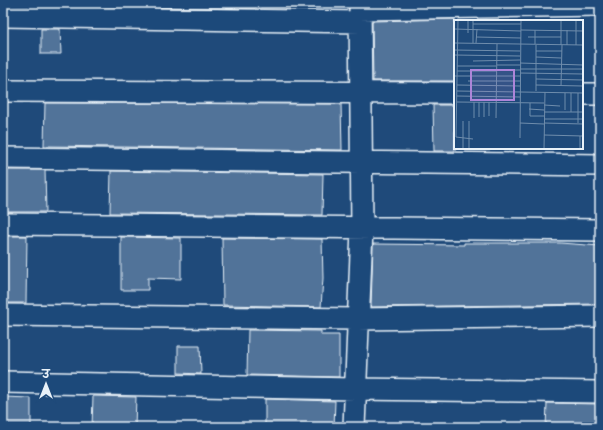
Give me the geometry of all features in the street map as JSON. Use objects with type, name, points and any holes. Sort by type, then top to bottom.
[{"type":"street","points":[[3,16],[360,11],[600,5]]},
{"type":"street","points":[[354,427],[357,319],[362,229],[360,11]]},
{"type":"street","points":[[3,91],[454,93]]},
{"type":"street","points":[[583,94],[600,94]]},
{"type":"street","points":[[3,158],[600,165]]},
{"type":"street","points":[[3,224],[362,229],[600,230]]},
{"type":"street","points":[[3,315],[357,319],[600,316]]},
{"type":"street","points":[[3,382],[355,390],[600,392]]},
{"type":"building","points":[[455,19],[454,81],[373,81],[372,21]]},
{"type":"building","points":[[41,29],[60,29],[61,54],[41,54]]},
{"type":"building","points":[[45,103],[341,104],[342,150],[44,146]]},
{"type":"building","points":[[433,105],[454,105],[455,151],[434,151]]},
{"type":"building","points":[[3,170],[45,170],[46,212],[3,212]]},
{"type":"building","points":[[111,171],[323,174],[322,215],[110,213]]},
{"type":"building","points":[[3,236],[27,236],[26,303],[3,303]]},
{"type":"building","points":[[121,237],[181,238],[181,279],[148,278],[148,290],[121,290]]},
{"type":"building","points":[[222,238],[322,239],[323,278],[321,307],[223,305]]},
{"type":"building","points":[[464,243],[560,243],[600,246],[600,304],[371,307],[373,244],[464,245]]},
{"type":"building","points":[[248,330],[321,331],[321,335],[339,335],[339,377],[247,375]]},
{"type":"building","points":[[178,346],[200,346],[201,374],[178,373]]},
{"type":"building","points":[[93,396],[136,397],[135,427],[92,427]]},
{"type":"building","points":[[3,397],[31,398],[31,427],[3,427]]},
{"type":"building","points":[[265,399],[335,401],[334,427],[265,427]]},
{"type":"building","points":[[547,403],[600,404],[600,427],[546,427]]}]
